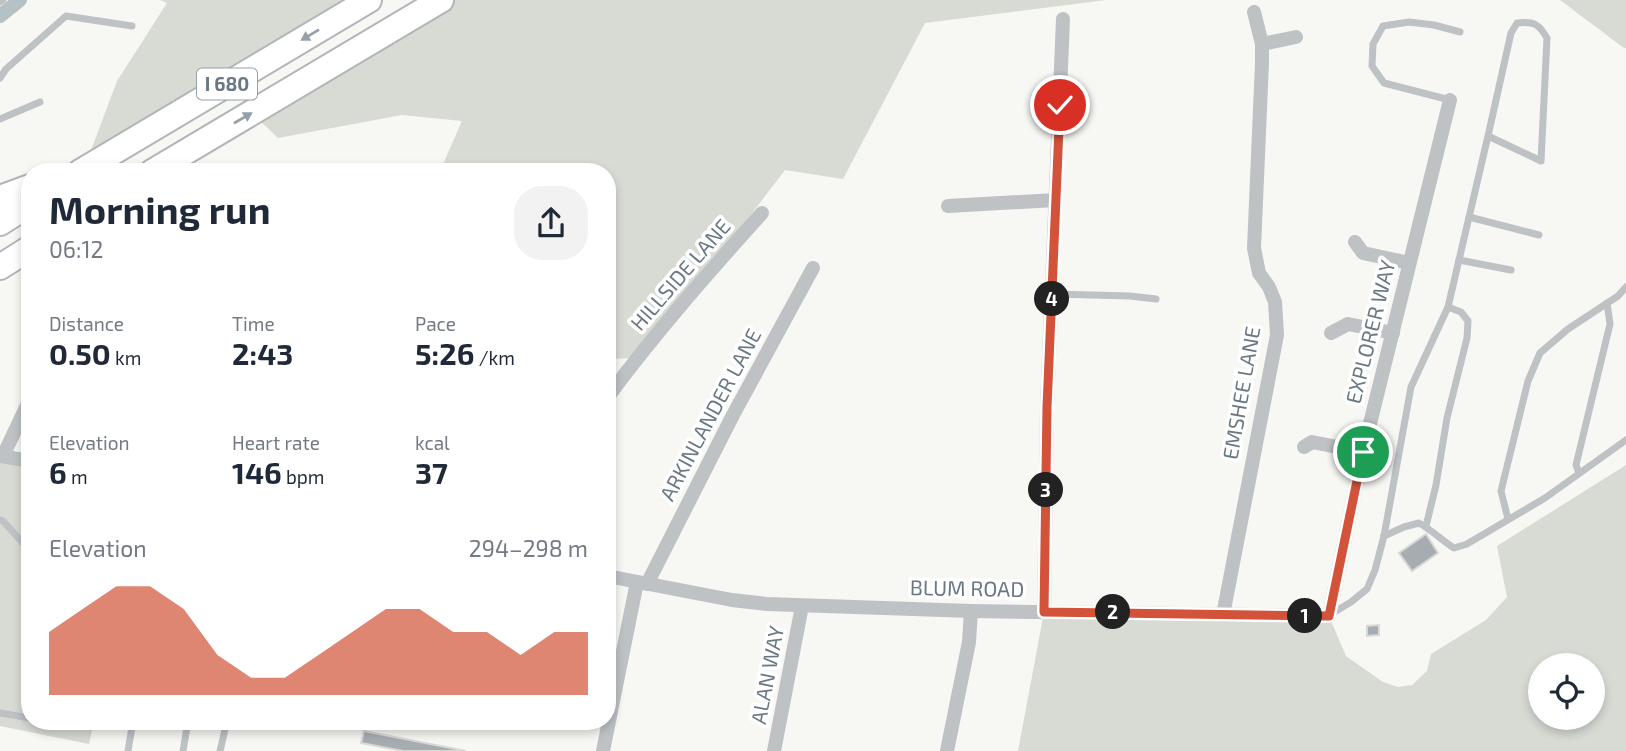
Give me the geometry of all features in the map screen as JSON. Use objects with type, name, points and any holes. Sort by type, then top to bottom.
[{"type":"highway","name":"I 680","points":[[94,163],[369,0]]},
{"type":"highway","name":"I 680","points":[[167,163],[441,0]]},
{"type":"highway","points":[[0,198],[21,190]]},
{"type":"highway","points":[[0,223],[21,210]]},
{"type":"highway","points":[[0,267],[21,254]]},
{"type":"street","name":"EMSHEE LANE","points":[[1223,615],[1276,335],[1275,302],[1269,287],[1259,274],[1254,248],[1262,44],[1254,12]]},
{"type":"street","points":[[1044,612],[1047,407],[1063,19]]},
{"type":"street","points":[[1262,44],[1296,37]]},
{"type":"street","name":"EXPLORER WAY","points":[[1329,616],[1363,452],[1450,100]]},
{"type":"street","points":[[948,206],[1056,200]]},
{"type":"street","name":"HILLSIDE LANE","points":[[616,386],[697,285],[762,213]]},
{"type":"street","points":[[1355,242],[1363,253],[1409,263]]},
{"type":"street","name":"ARKINLANDER LANE","points":[[616,695],[642,583],[813,268]]},
{"type":"street","points":[[1331,333],[1348,324],[1394,333]]},
{"type":"street","points":[[21,417],[1,456],[21,459]]},
{"type":"street","points":[[1304,447],[1312,442],[1363,452]]},
{"type":"street","name":"BLUM ROAD","points":[[616,578],[732,600],[802,606],[1329,616]]},
{"type":"street","name":"ALAN WAY","points":[[774,751],[802,606]]},
{"type":"street","points":[[947,751],[969,642],[971,611]]},
{"type":"street","name":"ARKINLANDER LANE","points":[[603,751],[608,730]]},
{"type":"lane","points":[[0,78],[6,69],[66,16],[132,26]]},
{"type":"lane","points":[[1450,100],[1384,83],[1371,66],[1373,44],[1383,26],[1409,22],[1460,32]]},
{"type":"lane","points":[[1329,616],[1367,589],[1375,570],[1384,536],[1411,387],[1448,307],[1511,33],[1517,23],[1530,22],[1541,28],[1547,38],[1541,160],[1488,136]]},
{"type":"lane","points":[[0,119],[40,102]]},
{"type":"lane","points":[[1469,217],[1539,235]]},
{"type":"lane","points":[[1459,260],[1511,270]]},
{"type":"lane","points":[[1508,519],[1501,491],[1528,381],[1540,353],[1568,329],[1618,296],[1626,287]]},
{"type":"lane","points":[[1052,294],[1156,299]]},
{"type":"lane","points":[[1579,473],[1576,466],[1610,324],[1607,303]]},
{"type":"lane","points":[[1426,526],[1447,418],[1467,338],[1468,321],[1461,312],[1448,307]]},
{"type":"lane","points":[[1384,536],[1419,523],[1454,548],[1467,544],[1545,498],[1626,440]]},
{"type":"lane","points":[[0,520],[3,520],[21,541]]},
{"type":"lane","points":[[0,713],[21,716]]},
{"type":"lane","points":[[128,751],[132,730]]},
{"type":"lane","points":[[183,751],[186,730]]},
{"type":"lane","points":[[220,751],[225,730]]},
{"type":"shaded area","points":[[160,0],[369,0],[94,163],[86,163],[117,81],[167,3]]},
{"type":"shaded area","points":[[441,0],[1106,0],[925,23],[843,179],[785,170],[637,358],[616,359],[616,163],[444,163],[462,121],[402,115],[278,138],[252,113]]},
{"type":"shaded area","points":[[1560,0],[1626,0],[1626,48],[1624,48]]},
{"type":"shaded area","points":[[0,456],[21,460],[21,730],[92,730],[89,744],[0,726]]},
{"type":"shaded area","points":[[1626,465],[1626,751],[1018,751],[1044,612],[1329,616],[1346,656],[1383,682],[1398,687],[1412,685],[1427,671],[1431,654],[1486,620],[1507,597],[1497,546]]},
{"type":"building","points":[[1426,534],[1438,553],[1412,571],[1399,553]]},
{"type":"building","points":[[1379,625],[1379,635],[1367,636],[1367,626]]},
{"type":"building","points":[[364,731],[466,751],[403,751],[361,743]]},
{"type":"waterway","points":[[0,16],[20,0]]},
{"type":"route","points":[[1060,105],[1047,407],[1044,612],[1329,616],[1363,452]]}]
